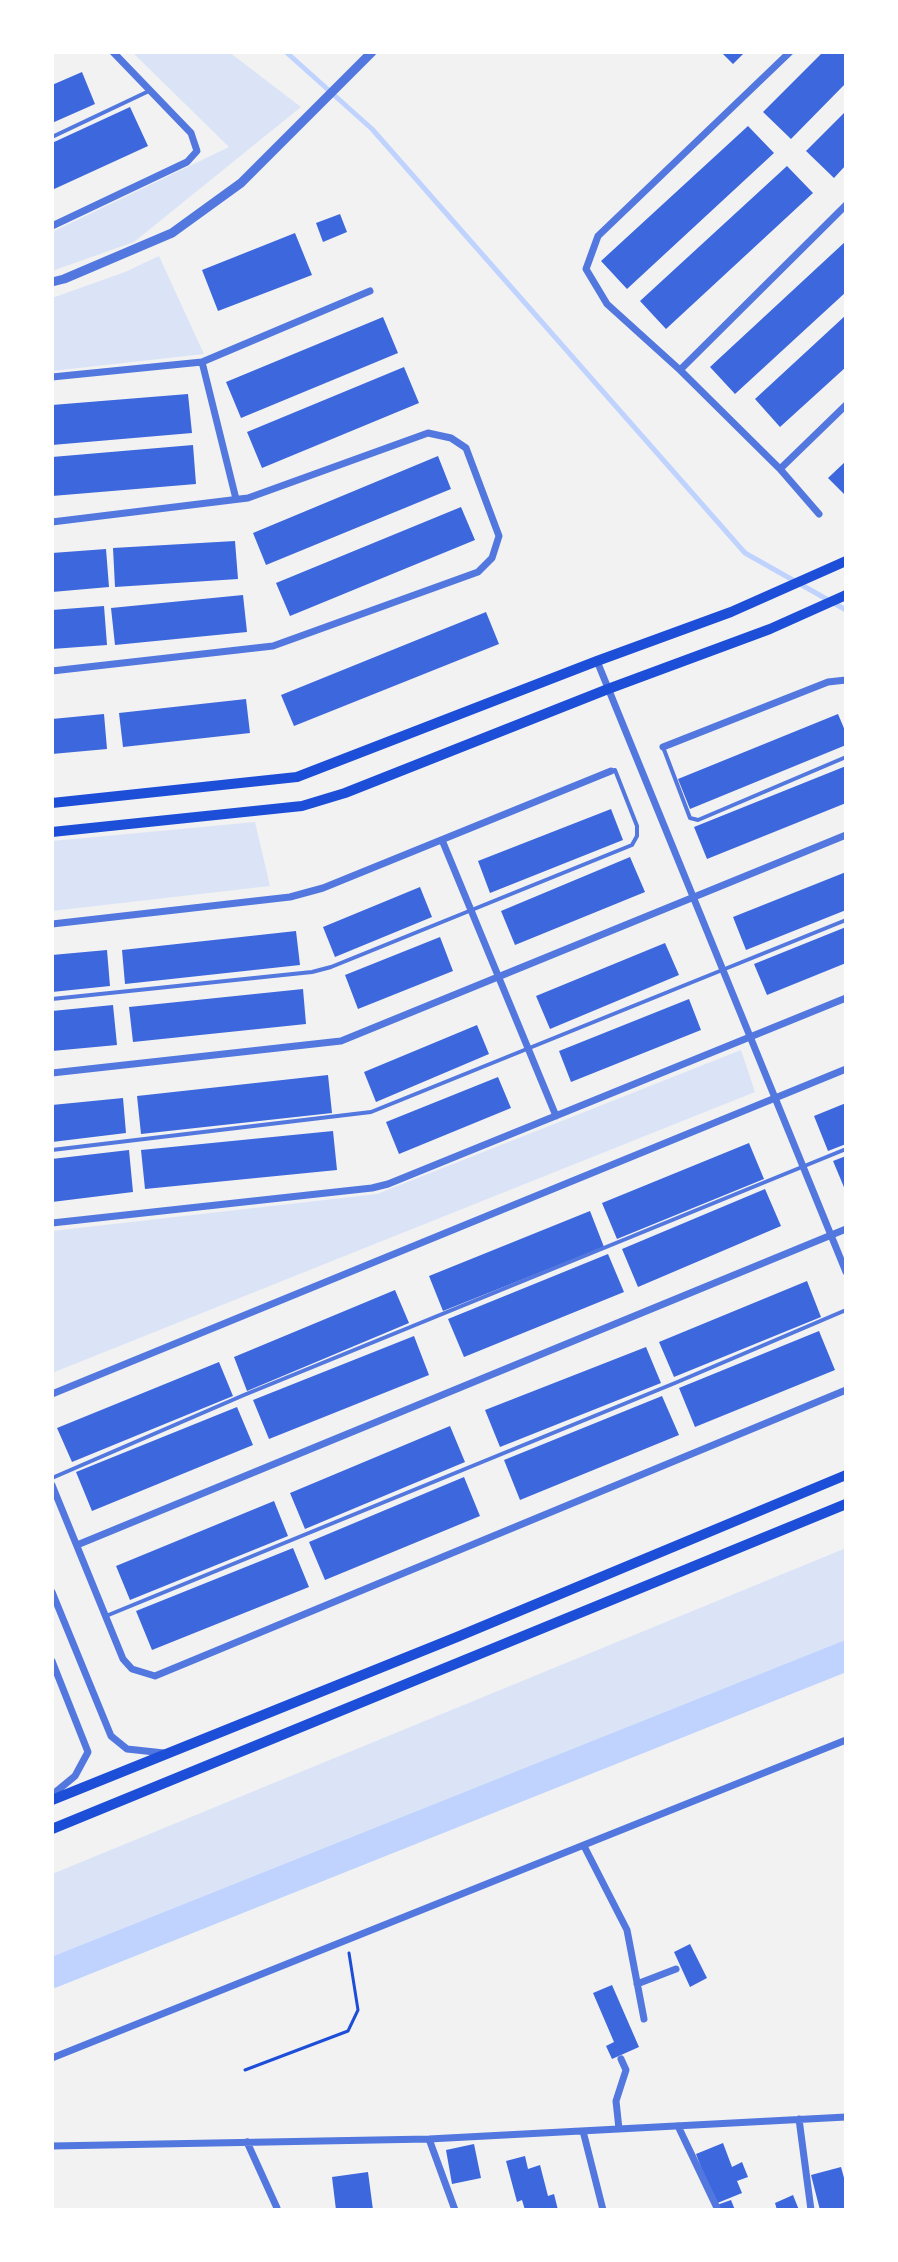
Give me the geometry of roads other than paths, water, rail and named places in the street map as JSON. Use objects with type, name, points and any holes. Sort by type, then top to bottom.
[{"type":"main road","points":[[52,803],[297,777],[731,612],[846,561]]},
{"type":"main road","points":[[52,832],[302,806],[345,793],[770,629],[846,595]]},
{"type":"main road","points":[[52,1798],[167,1754],[846,1475]]},
{"type":"main road","points":[[52,1829],[846,1504]]},
{"type":"street","points":[[52,226],[187,162],[197,151],[191,133],[113,52]]},
{"type":"street","points":[[52,282],[172,233],[241,183],[372,52]]},
{"type":"street","points":[[790,52],[598,236],[586,269],[607,304],[680,370],[780,469],[819,514]]},
{"type":"street","points":[[680,370],[846,205]]},
{"type":"street","points":[[52,377],[202,362],[370,291]]},
{"type":"street","points":[[202,362],[236,499]]},
{"type":"street","points":[[780,469],[846,405]]},
{"type":"street","points":[[52,522],[248,498],[428,433],[451,438],[466,448],[499,536],[492,558],[478,572],[273,646],[52,671]]},
{"type":"street","points":[[597,661],[846,1272]]},
{"type":"street","points":[[663,747],[828,682],[846,680]]},
{"type":"street","points":[[52,924],[290,897],[323,888],[611,771]]},
{"type":"street","points":[[52,1073],[341,1041],[846,835]]},
{"type":"street","points":[[442,840],[556,1116]]},
{"type":"street","points":[[52,1223],[388,1184],[846,998]]},
{"type":"street","points":[[52,1394],[846,1069]]},
{"type":"street","points":[[77,1545],[846,1229]]},
{"type":"street","points":[[52,1485],[123,1659],[132,1669],[155,1676],[846,1390]]},
{"type":"street","points":[[52,1592],[111,1736],[127,1749],[167,1754]]},
{"type":"street","points":[[52,1661],[88,1752],[75,1776],[52,1798]]},
{"type":"street","points":[[52,2058],[846,1740]]},
{"type":"street","points":[[584,1846],[627,1930],[644,2019]]},
{"type":"street","points":[[637,1984],[676,1969]]},
{"type":"street","points":[[619,2129],[616,2101],[626,2070],[621,2059]]},
{"type":"street","points":[[52,2146],[429,2139],[846,2117]]},
{"type":"street","points":[[799,2119],[811,2210]]},
{"type":"street","points":[[678,2126],[718,2210]]},
{"type":"street","points":[[583,2131],[603,2210]]},
{"type":"street","points":[[429,2139],[455,2210]]},
{"type":"street","points":[[247,2142],[277,2208]]},
{"type":"lane","points":[[52,137],[149,91]]},
{"type":"lane","points":[[663,747],[690,818],[698,820],[846,757]]},
{"type":"lane","points":[[52,999],[312,972],[331,967],[632,845],[637,836],[637,826],[615,770],[611,771]]},
{"type":"lane","points":[[52,1150],[371,1112],[846,920]]},
{"type":"lane","points":[[52,1478],[258,1389],[846,1149]]},
{"type":"lane","points":[[106,1616],[846,1310]]},
{"type":"waterway","points":[[286,52],[372,129],[745,553],[846,610]]},
{"type":"waterway","points":[[52,1973],[846,1656]]}]
